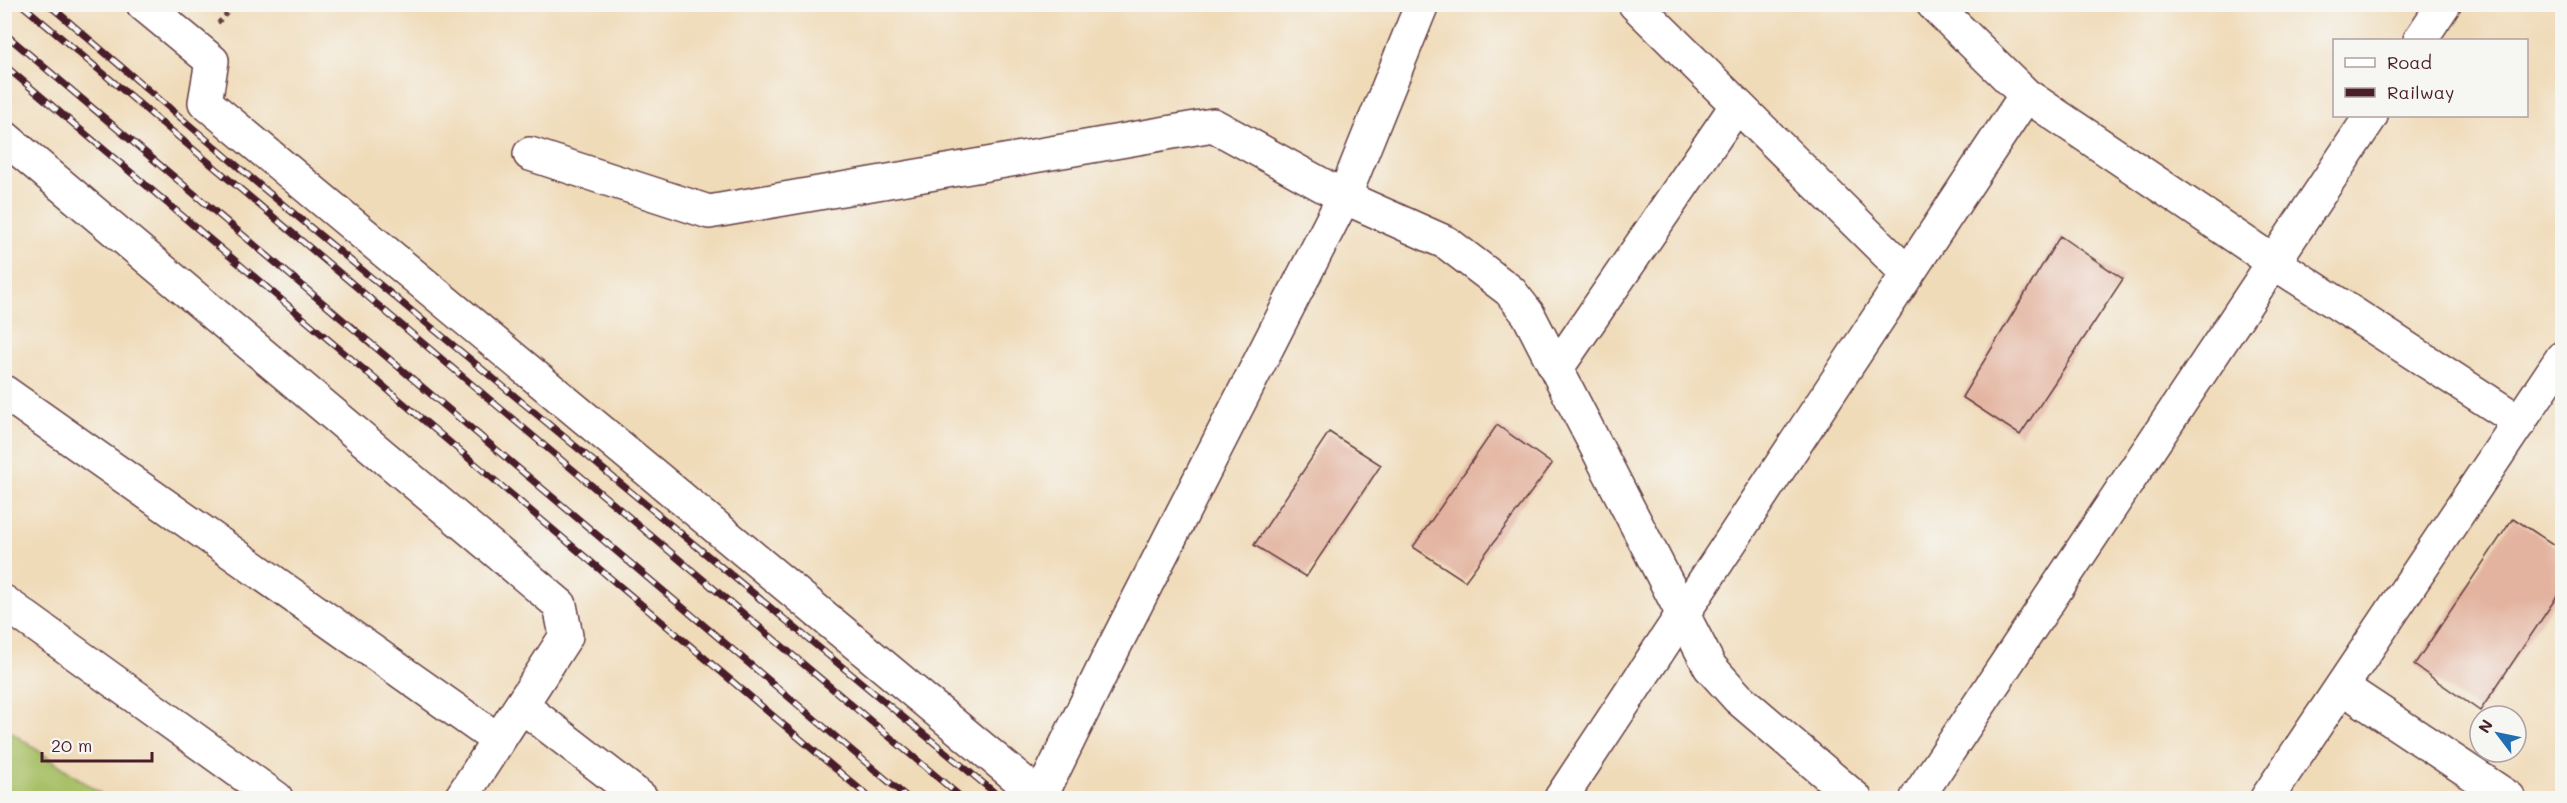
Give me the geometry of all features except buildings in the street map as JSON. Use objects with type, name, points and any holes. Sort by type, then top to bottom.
[{"type":"street","points":[[143,4],[212,61],[205,102],[1041,798],[1109,657],[1344,198],[1422,4]]},
{"type":"street","points":[[1635,4],[1908,274]]},
{"type":"street","points":[[1934,4],[2026,95],[2275,263],[2520,422]]},
{"type":"street","points":[[2421,39],[2444,4]]},
{"type":"street","points":[[1562,798],[1681,614],[2026,95]]},
{"type":"street","points":[[1557,368],[1737,105]]},
{"type":"street","points":[[1917,798],[2370,117]]},
{"type":"street","points":[[530,153],[709,212],[1213,125],[1344,198],[1447,243],[1510,291],[1528,314],[1557,368],[1710,668],[1738,698],[1855,798]]},
{"type":"street","points":[[4,137],[560,605],[566,636],[461,798]]},
{"type":"street","points":[[2267,798],[2562,358]]},
{"type":"street","points":[[4,392],[498,740]]},
{"type":"street","points":[[4,602],[276,798]]},
{"type":"street","points":[[2342,687],[2509,798]]},
{"type":"street","points":[[522,706],[641,798]]},
{"type":"green space","points":[[5,728],[107,798],[5,798]]},
{"type":"railway","points":[[21,4],[962,798]]},
{"type":"railway","points":[[48,4],[263,188],[1001,798]]},
{"type":"railway","points":[[4,33],[908,798]]},
{"type":"railway","points":[[4,65],[870,798]]}]
